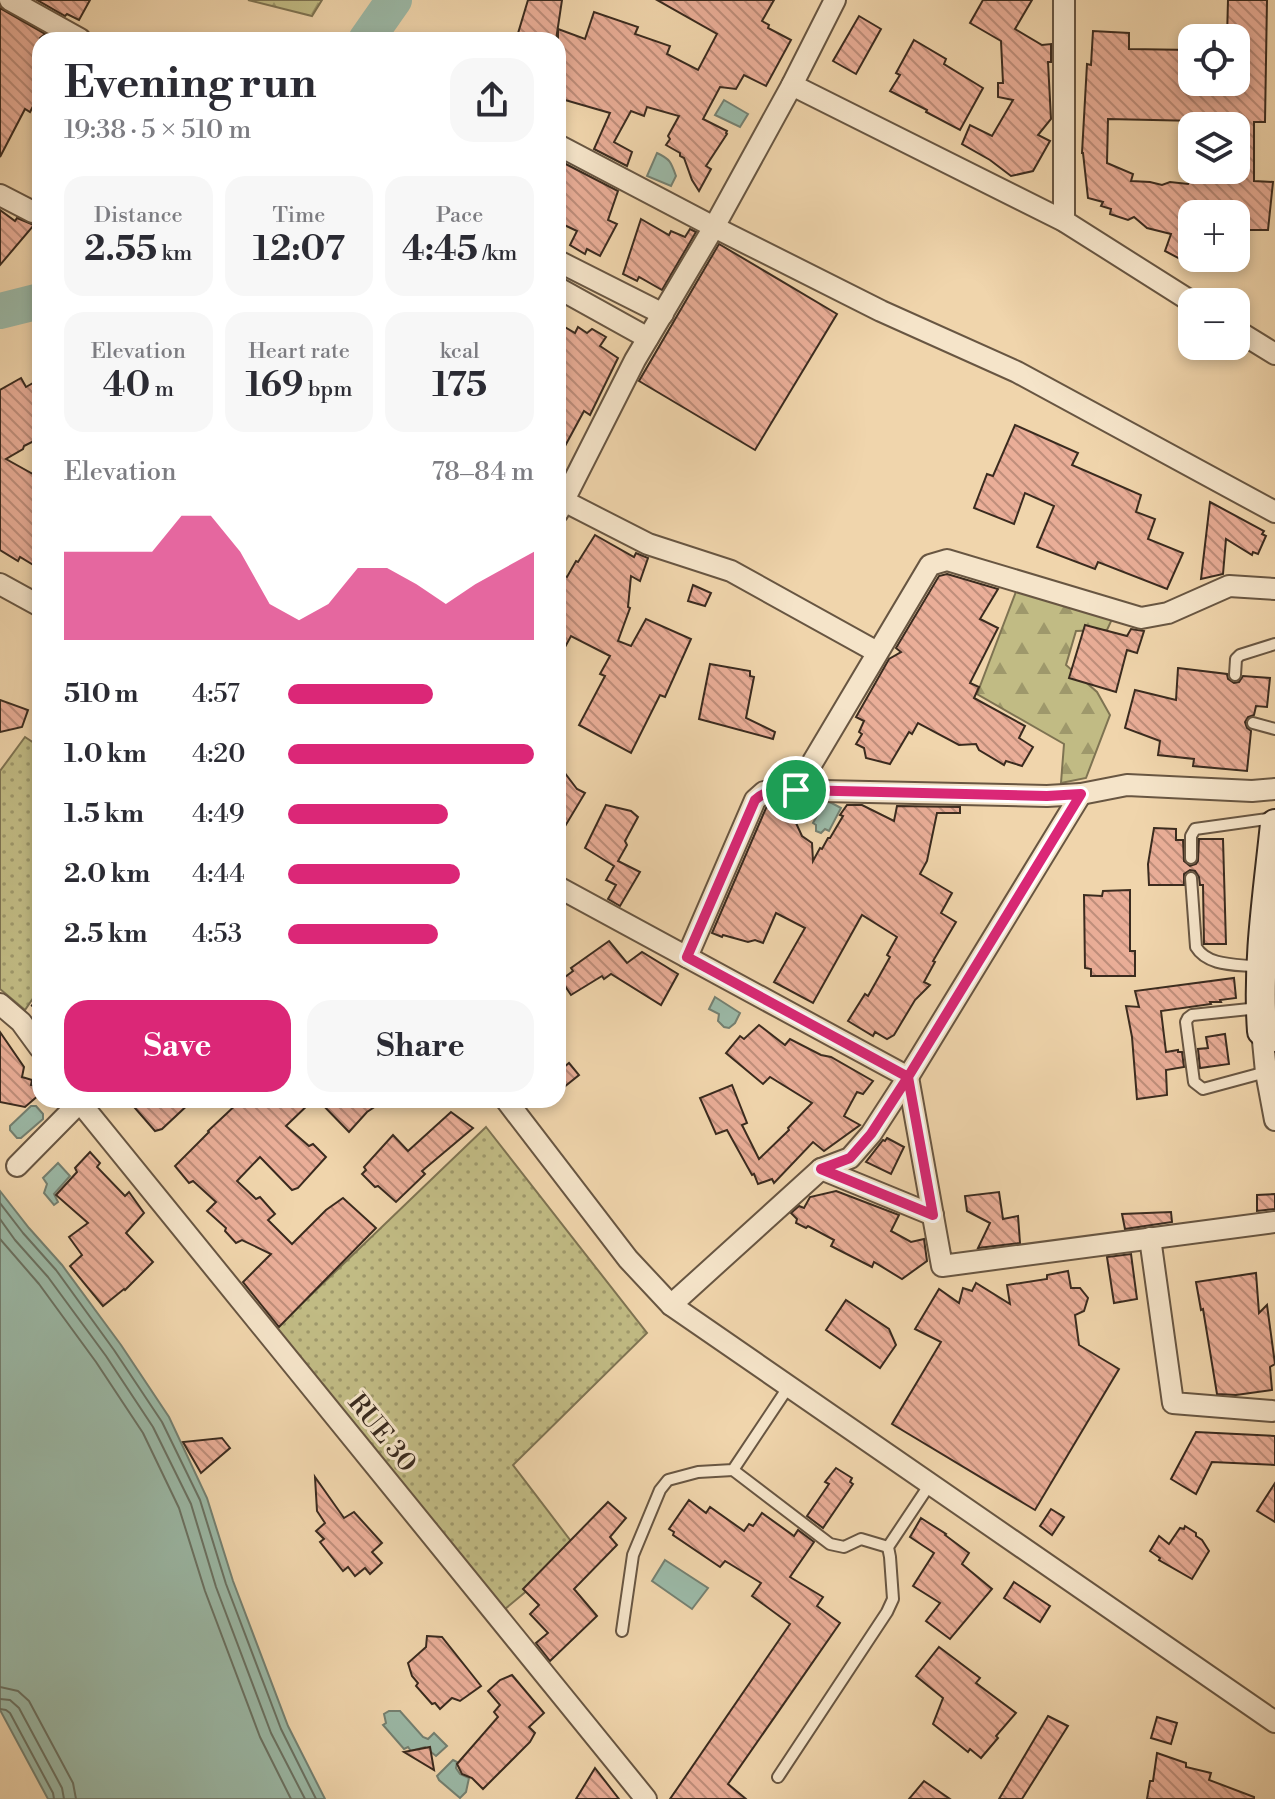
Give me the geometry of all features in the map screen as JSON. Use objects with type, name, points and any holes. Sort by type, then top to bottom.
[{"type":"main road","points":[[1266,1025],[1261,967],[1275,821]]},
{"type":"street","points":[[10,0],[67,32]]},
{"type":"street","points":[[566,493],[648,338],[714,227],[792,85],[835,0]]},
{"type":"street","points":[[1064,0],[1064,221]]},
{"type":"street","points":[[792,85],[1064,221],[1178,293]]},
{"type":"street","points":[[566,149],[881,311],[1017,372],[1275,512]]},
{"type":"street","points":[[0,195],[32,211]]},
{"type":"street","points":[[566,265],[663,314]]},
{"type":"street","points":[[566,292],[648,338]]},
{"type":"street","points":[[1250,339],[1275,354]]},
{"type":"street","points":[[566,507],[648,544],[731,571],[877,652]]},
{"type":"street","points":[[796,790],[930,565],[947,560],[1141,618],[1168,613],[1229,586],[1275,589]]},
{"type":"street","points":[[0,584],[32,602]]},
{"type":"street","points":[[687,957],[755,800],[764,792],[796,790],[1047,796],[1081,794],[1127,785],[1252,791],[1275,789]]},
{"type":"street","points":[[671,1305],[821,1169],[850,1158],[871,1134],[1081,794]]},
{"type":"street","points":[[566,891],[908,1077]]},
{"type":"street","points":[[0,1004],[21,1022],[32,1037]]},
{"type":"street","points":[[1266,1025],[1266,1072],[1275,1120]]},
{"type":"street","points":[[908,1077],[942,1266],[1275,1222]]},
{"type":"street","points":[[17,1166],[73,1108]]},
{"type":"street","name":"RUE 30","points":[[86,1108],[646,1799]]},
{"type":"street","points":[[512,1108],[628,1259],[671,1305],[1275,1722]]},
{"type":"street","points":[[821,1169],[933,1215]]},
{"type":"street","points":[[1150,1238],[1173,1403],[1272,1411]]},
{"type":"lane","points":[[1235,675],[1236,659],[1240,655],[1275,644]]},
{"type":"lane","points":[[1253,723],[1275,729]]},
{"type":"lane","points":[[1191,858],[1191,836],[1195,829],[1275,821]]},
{"type":"lane","points":[[1191,878],[1196,947],[1201,956],[1210,961],[1261,967]]},
{"type":"lane","points":[[1266,1025],[1192,1015],[1186,1022],[1197,1086],[1203,1089],[1266,1072]]},
{"type":"lane","points":[[733,1470],[789,1386]]},
{"type":"lane","points":[[622,1631],[633,1555],[660,1490],[668,1480],[698,1472],[733,1470],[830,1544],[844,1547],[861,1539],[888,1547]]},
{"type":"lane","points":[[778,1777],[887,1612],[893,1599],[888,1547],[930,1484]]},
{"type":"green space","points":[[248,0],[322,0],[312,16]]},
{"type":"green space","points":[[1017,589],[1113,617],[1107,630],[1076,631],[1066,665],[1097,692],[1110,715],[1086,778],[1061,783],[1064,744],[977,694]]},
{"type":"green space","points":[[25,737],[32,742],[32,1000],[25,1010],[0,989],[0,771]]},
{"type":"green space","points":[[486,1127],[647,1333],[513,1465],[577,1549],[493,1619],[263,1341]]},
{"type":"water","points":[[724,100],[748,114],[740,127],[715,115]]},
{"type":"water","points":[[657,153],[673,167],[676,176],[671,186],[647,176]]},
{"type":"water","points":[[826,800],[841,808],[829,831],[825,829],[821,833],[816,831],[813,823]]},
{"type":"water","points":[[715,997],[740,1013],[729,1028],[718,1021],[719,1014],[709,1009]]},
{"type":"water","points":[[31,1106],[43,1114],[43,1119],[21,1138],[17,1138],[10,1126]]},
{"type":"water","points":[[58,1163],[70,1176],[54,1194],[58,1202],[54,1205],[44,1193],[47,1184],[43,1178]]},
{"type":"water","points":[[0,1191],[62,1265],[169,1417],[207,1498],[233,1581],[288,1726],[325,1799],[48,1799],[0,1710]]},
{"type":"water","points":[[665,1560],[708,1588],[692,1609],[652,1581]]},
{"type":"water","points":[[400,1711],[423,1737],[428,1739],[434,1733],[447,1746],[436,1756],[425,1747],[411,1751],[408,1747],[404,1749],[383,1725],[386,1723],[384,1714]]},
{"type":"water","points":[[453,1760],[457,1762],[456,1768],[460,1774],[469,1778],[466,1792],[460,1798],[437,1776]]},
{"type":"building","points":[[37,0],[90,0],[79,20],[67,14],[65,16]]},
{"type":"building","points":[[528,0],[562,0],[557,32],[518,32]]},
{"type":"building","points":[[657,0],[774,0],[762,21],[769,25],[768,28],[791,40],[766,86],[744,75],[736,89],[720,87],[703,119],[727,131],[727,134],[706,166],[711,169],[699,191],[684,158],[666,145],[679,116],[647,107],[644,116],[631,111],[614,142],[632,152],[627,166],[594,149],[610,113],[566,100],[566,32],[558,32],[558,29],[585,39],[594,12],[638,27],[635,34],[670,46],[667,54],[698,70],[717,34]]},
{"type":"building","points":[[983,0],[1032,0],[1015,29],[1042,45],[1051,44],[1051,62],[1048,62],[1051,119],[1038,135],[1050,141],[1033,171],[1011,176],[962,144],[970,125],[992,136],[1013,100],[998,97],[998,83],[1003,83],[1001,41],[970,23]]},
{"type":"building","points":[[1228,0],[1267,0],[1265,122],[1254,122],[1254,181],[1273,182],[1268,230],[1250,230],[1250,200],[1178,200],[1178,258],[1165,251],[1171,234],[1147,228],[1134,217],[1128,220],[1110,214],[1111,209],[1101,206],[1103,202],[1088,198],[1082,153],[1087,64],[1091,65],[1093,31],[1129,33],[1129,49],[1178,50],[1178,96],[1250,96],[1250,24],[1227,24]]},
{"type":"building","points":[[0,8],[42,32],[32,32],[32,108],[30,112],[25,109],[0,157]]},
{"type":"building","points":[[859,16],[881,29],[856,74],[833,61]]},
{"type":"building","points":[[914,40],[946,59],[944,64],[983,88],[960,130],[890,91]]},
{"type":"building","points":[[566,164],[618,191],[608,220],[617,224],[600,256],[587,249],[585,254],[570,245],[577,231],[566,226]]},
{"type":"building","points":[[0,210],[15,221],[17,218],[32,224],[32,227],[0,265]]},
{"type":"building","points":[[641,219],[669,235],[671,231],[685,237],[690,229],[696,232],[662,290],[639,277],[637,281],[623,274]]},
{"type":"building","points":[[719,244],[837,314],[755,450],[639,381]]},
{"type":"building","points":[[578,327],[587,333],[592,329],[606,337],[600,346],[618,358],[590,415],[584,411],[566,444],[566,328],[575,333]]},
{"type":"building","points":[[21,378],[26,387],[32,384],[32,442],[6,459],[32,474],[32,564],[20,557],[18,561],[0,550],[0,390]]},
{"type":"building","points":[[1015,425],[1078,453],[1072,465],[1141,495],[1136,512],[1155,519],[1148,539],[1183,553],[1167,589],[1098,562],[1095,569],[1037,547],[1054,506],[1025,493],[1014,524],[974,508],[987,474],[993,476]]},
{"type":"building","points":[[1210,502],[1264,531],[1262,534],[1266,536],[1258,554],[1253,552],[1252,555],[1226,539],[1223,574],[1201,579]]},
{"type":"building","points":[[595,535],[634,557],[636,553],[648,558],[640,581],[631,576],[630,608],[618,641],[631,646],[646,619],[691,639],[665,697],[660,695],[631,753],[579,725],[605,676],[600,674],[610,656],[571,636],[566,645],[566,576]]},
{"type":"building","points":[[947,574],[998,589],[980,619],[998,628],[970,683],[979,687],[974,698],[1025,726],[1019,738],[1033,747],[1022,766],[1006,761],[1004,765],[979,750],[976,744],[959,745],[918,723],[890,764],[866,758],[864,748],[856,744],[864,721],[856,717],[889,659],[901,652],[896,648],[939,576]]},
{"type":"building","points":[[693,585],[711,593],[705,606],[688,601]]},
{"type":"building","points":[[1085,625],[1127,636],[1131,629],[1144,631],[1137,653],[1127,650],[1116,692],[1069,678]]},
{"type":"building","points":[[710,664],[750,671],[750,676],[754,677],[746,718],[775,732],[773,739],[699,719]]},
{"type":"building","points":[[1178,668],[1227,674],[1234,683],[1243,676],[1270,678],[1267,707],[1256,706],[1254,715],[1245,722],[1251,731],[1247,771],[1193,766],[1194,759],[1158,755],[1160,741],[1125,728],[1135,690],[1176,700]]},
{"type":"building","points":[[0,700],[28,710],[22,727],[0,732]]},
{"type":"building","points":[[566,775],[577,789],[585,793],[566,825]]},
{"type":"building","points":[[606,805],[631,811],[638,817],[618,861],[640,872],[620,906],[608,899],[616,885],[606,880],[614,866],[585,848]]},
{"type":"building","points":[[847,805],[862,805],[894,821],[897,806],[960,807],[960,813],[937,813],[927,861],[920,874],[952,893],[941,913],[956,922],[924,982],[930,985],[915,1000],[894,1035],[887,1039],[875,1032],[873,1036],[848,1021],[865,994],[868,996],[890,957],[887,955],[897,937],[862,915],[813,1003],[774,982],[805,928],[776,913],[763,943],[712,933],[767,807],[796,823],[802,836],[812,843],[813,861],[830,838]]},
{"type":"building","points":[[1154,828],[1176,829],[1176,840],[1183,840],[1184,861],[1190,866],[1198,861],[1199,839],[1223,839],[1226,944],[1204,944],[1203,885],[1200,885],[1195,871],[1184,874],[1184,885],[1149,885],[1148,864]]},
{"type":"building","points":[[1130,890],[1130,951],[1135,951],[1135,976],[1091,976],[1091,969],[1085,968],[1084,895],[1102,896],[1103,891]]},
{"type":"building","points":[[609,941],[627,963],[642,952],[678,974],[661,1005],[611,974],[604,979],[602,976],[571,995],[566,988],[566,976],[573,971],[571,968]]},
{"type":"building","points":[[1234,978],[1236,998],[1161,1011],[1166,1052],[1182,1052],[1184,1067],[1166,1070],[1167,1095],[1137,1099],[1126,1006],[1139,1007],[1135,991]]},
{"type":"building","points":[[759,1025],[785,1045],[790,1039],[831,1057],[873,1081],[863,1094],[857,1092],[844,1116],[860,1125],[824,1151],[813,1142],[774,1183],[772,1179],[758,1184],[727,1130],[716,1134],[700,1098],[732,1085],[747,1123],[742,1125],[759,1159],[812,1103],[770,1077],[763,1084],[726,1053],[740,1036],[744,1039]]},
{"type":"building","points":[[0,1032],[24,1067],[22,1077],[32,1080],[32,1101],[25,1107],[0,1102]]},
{"type":"building","points":[[1225,1034],[1229,1064],[1200,1068],[1198,1049],[1208,1048],[1206,1037]]},
{"type":"building","points":[[569,1063],[579,1075],[566,1086],[566,1065]]},
{"type":"building","points":[[135,1108],[184,1108],[162,1129],[155,1131]]},
{"type":"building","points":[[232,1108],[305,1108],[286,1126],[326,1157],[298,1188],[292,1190],[260,1157],[237,1181],[256,1199],[260,1197],[275,1214],[268,1220],[292,1244],[326,1210],[343,1198],[376,1228],[279,1327],[243,1282],[271,1254],[242,1240],[236,1243],[225,1231],[226,1228],[207,1211],[216,1202],[193,1181],[189,1183],[175,1166]]},
{"type":"building","points":[[326,1108],[373,1108],[367,1112],[349,1132]]},
{"type":"building","points":[[451,1112],[473,1128],[422,1171],[425,1174],[396,1202],[362,1174],[366,1170],[364,1167],[393,1135],[408,1151]]},
{"type":"building","points":[[887,1138],[904,1147],[891,1174],[866,1162]]},
{"type":"building","points":[[90,1152],[100,1163],[97,1167],[125,1196],[129,1192],[144,1213],[126,1233],[153,1262],[125,1290],[103,1306],[70,1266],[82,1255],[69,1237],[88,1223],[56,1195]]},
{"type":"building","points":[[836,1191],[899,1215],[891,1231],[911,1242],[924,1239],[927,1261],[902,1279],[874,1262],[872,1267],[831,1246],[834,1240],[796,1223],[797,1219],[791,1213],[799,1206],[804,1208],[810,1197]]},
{"type":"building","points":[[999,1192],[1003,1219],[1018,1216],[1020,1243],[978,1248],[990,1223],[967,1211],[965,1196]]},
{"type":"building","points":[[1275,1194],[1275,1209],[1257,1211],[1257,1195]]},
{"type":"building","points":[[1171,1212],[1172,1222],[1125,1229],[1122,1214]]},
{"type":"building","points":[[1131,1254],[1137,1299],[1114,1303],[1107,1257]]},
{"type":"building","points":[[1068,1271],[1071,1288],[1080,1288],[1088,1298],[1084,1311],[1075,1315],[1079,1345],[1119,1369],[1035,1510],[892,1424],[941,1342],[915,1329],[939,1289],[959,1303],[963,1288],[972,1291],[976,1283],[1010,1304],[1007,1285],[1047,1279],[1047,1275]]},
{"type":"building","points":[[1256,1273],[1259,1313],[1267,1305],[1275,1364],[1270,1367],[1272,1390],[1217,1394],[1196,1282]]},
{"type":"building","points":[[846,1300],[889,1329],[896,1345],[880,1368],[826,1330]]},
{"type":"building","points":[[1196,1432],[1275,1436],[1275,1465],[1212,1462],[1196,1494],[1171,1479]]},
{"type":"building","points":[[222,1438],[230,1448],[201,1473],[183,1442]]},
{"type":"building","points":[[836,1468],[852,1478],[850,1482],[853,1484],[823,1528],[807,1516]]},
{"type":"building","points":[[315,1477],[344,1518],[354,1512],[382,1543],[372,1552],[382,1563],[370,1574],[365,1568],[355,1576],[348,1567],[343,1571],[320,1542],[324,1539],[316,1531],[325,1523],[317,1511]]},
{"type":"building","points":[[1275,1483],[1275,1522],[1257,1511]]},
{"type":"building","points":[[689,1500],[706,1513],[710,1507],[744,1531],[749,1524],[753,1526],[762,1513],[794,1536],[798,1530],[814,1542],[790,1577],[823,1597],[817,1606],[840,1623],[728,1784],[746,1799],[670,1799],[790,1624],[752,1596],[761,1583],[725,1561],[720,1567],[673,1535],[674,1532],[669,1529]]},
{"type":"building","points":[[608,1502],[626,1518],[610,1537],[617,1545],[574,1589],[597,1616],[550,1661],[536,1643],[548,1633],[530,1614],[539,1605],[523,1589]]},
{"type":"building","points":[[1051,1509],[1064,1517],[1052,1535],[1040,1526]]},
{"type":"building","points":[[921,1518],[969,1553],[962,1564],[992,1589],[950,1639],[926,1621],[940,1603],[913,1586],[934,1553],[910,1537]]},
{"type":"building","points":[[1185,1526],[1196,1533],[1209,1551],[1192,1579],[1159,1560],[1150,1551],[1159,1536],[1169,1544],[1180,1528],[1184,1529]]},
{"type":"building","points":[[1014,1582],[1050,1606],[1040,1622],[1004,1598]]},
{"type":"building","points":[[427,1636],[442,1637],[481,1686],[460,1701],[452,1698],[440,1709],[416,1686],[418,1683],[408,1663],[426,1647]]},
{"type":"building","points":[[939,1647],[980,1678],[976,1683],[1016,1713],[981,1758],[970,1749],[968,1752],[933,1724],[943,1698],[916,1676]]},
{"type":"building","points":[[512,1675],[544,1713],[529,1727],[535,1733],[530,1742],[483,1789],[472,1778],[462,1774],[457,1764],[498,1717],[494,1712],[500,1705],[488,1691],[500,1680]]},
{"type":"building","points":[[1048,1716],[1068,1726],[1022,1799],[999,1799]]},
{"type":"building","points":[[1157,1717],[1177,1723],[1171,1744],[1151,1738]]},
{"type":"building","points":[[430,1747],[434,1770],[404,1752]]},
{"type":"building","points":[[1157,1753],[1186,1763],[1186,1767],[1211,1773],[1209,1780],[1254,1799],[1147,1799]]},
{"type":"building","points":[[595,1768],[619,1799],[576,1799]]},
{"type":"building","points":[[924,1781],[950,1799],[909,1799]]},
{"type":"waterway","points":[[372,32],[394,0]]},
{"type":"waterway","points":[[0,311],[32,303]]},
{"type":"route","points":[[796,790],[764,792],[755,800],[687,957],[908,1077],[871,1134],[850,1158],[821,1169],[933,1215],[908,1077],[1081,794],[1047,796],[796,790]]}]
